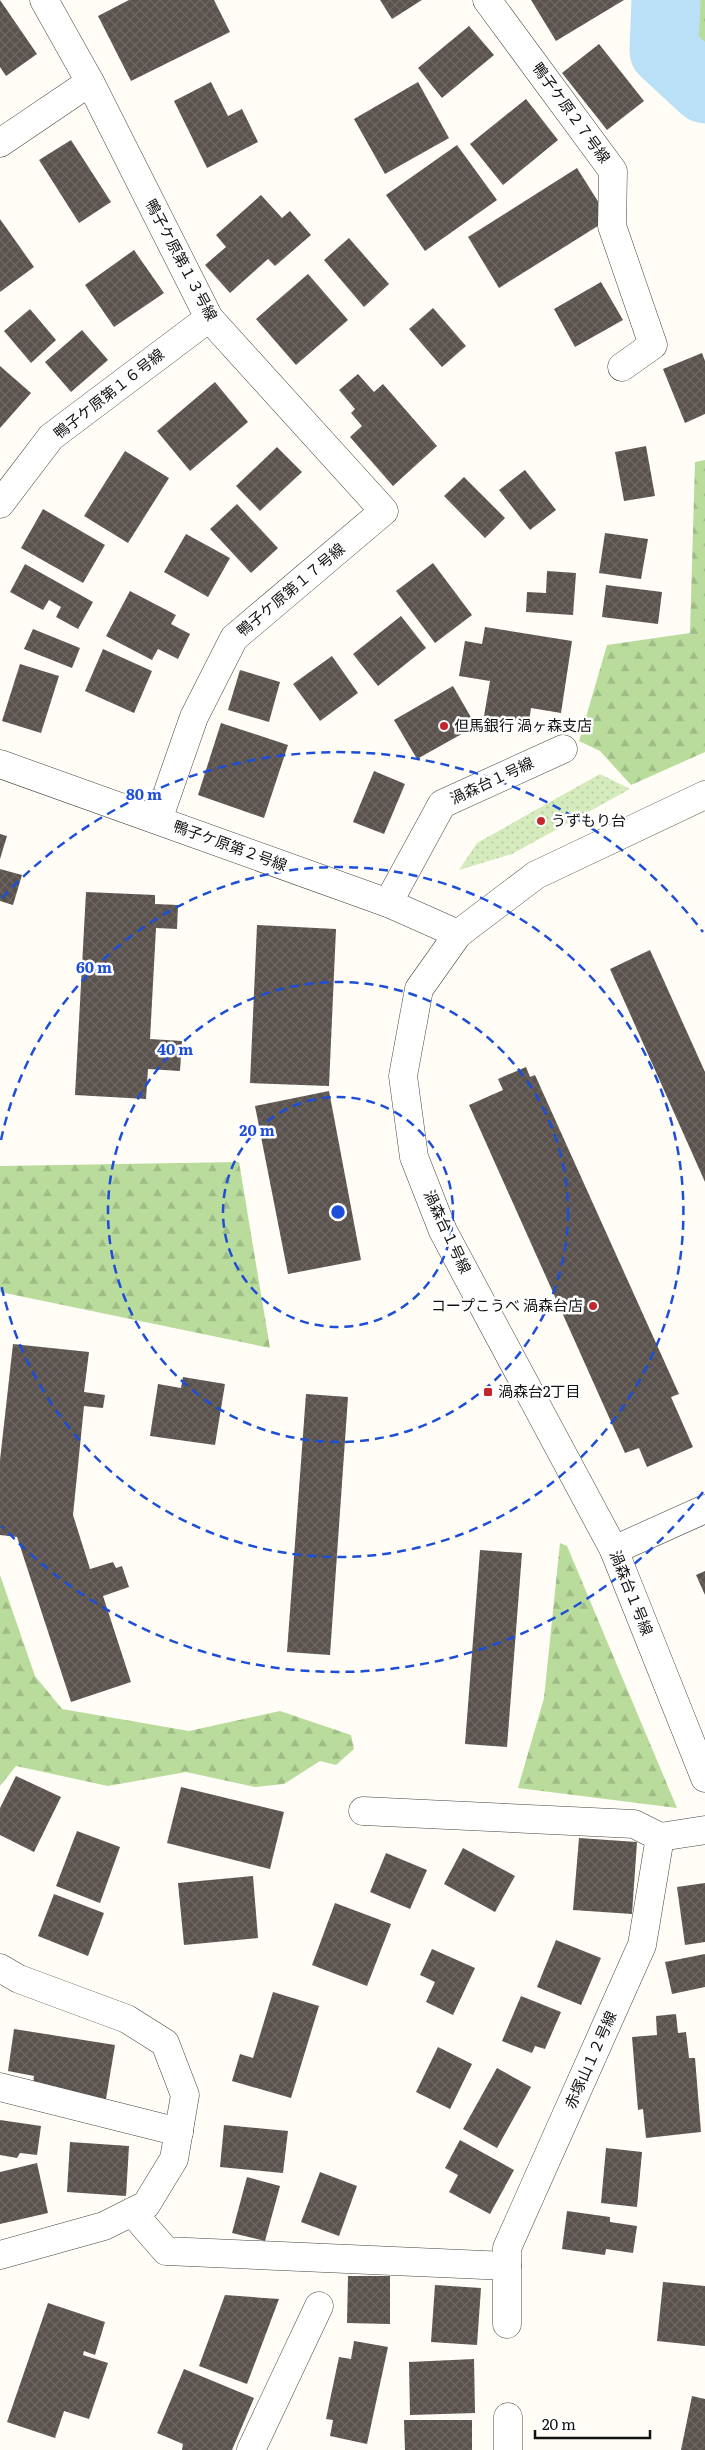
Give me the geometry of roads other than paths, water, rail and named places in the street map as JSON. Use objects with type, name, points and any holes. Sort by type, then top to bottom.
[{"type":"street","name":"鴨子ケ原第１３号線","points":[[44,0],[90,82],[209,318],[384,511]]},
{"type":"street","name":"鴨子ケ原２７号線","points":[[487,0],[613,171],[612,226],[653,346],[622,367]]},
{"type":"street","points":[[0,143],[90,82]]},
{"type":"street","name":"鴨子ケ原第１６号線","points":[[0,504],[51,437],[209,318]]},
{"type":"street","name":"鴨子ケ原第１７号線","points":[[158,820],[194,717],[234,638],[384,511]]},
{"type":"street","name":"渦森台１号線","points":[[388,903],[442,804],[563,749]]},
{"type":"street","name":"鴨子ケ原第２号線","points":[[0,764],[388,903],[458,934]]},
{"type":"street","name":"渦森台１号線","points":[[705,795],[536,875],[458,934],[420,989],[403,1076],[414,1157],[443,1231],[614,1550],[705,1778]]},
{"type":"street","points":[[614,1550],[705,1510]]},
{"type":"street","points":[[363,1811],[634,1824],[660,1836],[705,1830]]},
{"type":"street","name":"赤塚山１２号線","points":[[507,2324],[507,2248],[642,1945],[660,1836]]},
{"type":"street","points":[[0,1968],[19,1979],[127,2019],[164,2043],[185,2096],[174,2159],[146,2205],[104,2226],[0,2255]]},
{"type":"street","points":[[0,2087],[179,2132]]},
{"type":"street","points":[[132,2212],[166,2251],[507,2266]]},
{"type":"street","points":[[251,2450],[318,2306]]},
{"type":"street","points":[[508,2417],[508,2450]]},
{"type":"waterway","points":[[666,0],[664,51],[705,89]]},
{"type":"place","name":"但馬銀行 渦ヶ森支店","points":[[444,726]]},
{"type":"place","name":"うずもり台","points":[[541,821]]},
{"type":"place","name":"コープこうべ 渦森台店","points":[[593,1306]]},
{"type":"place","name":"渦森台2丁目","points":[[488,1392]]}]
